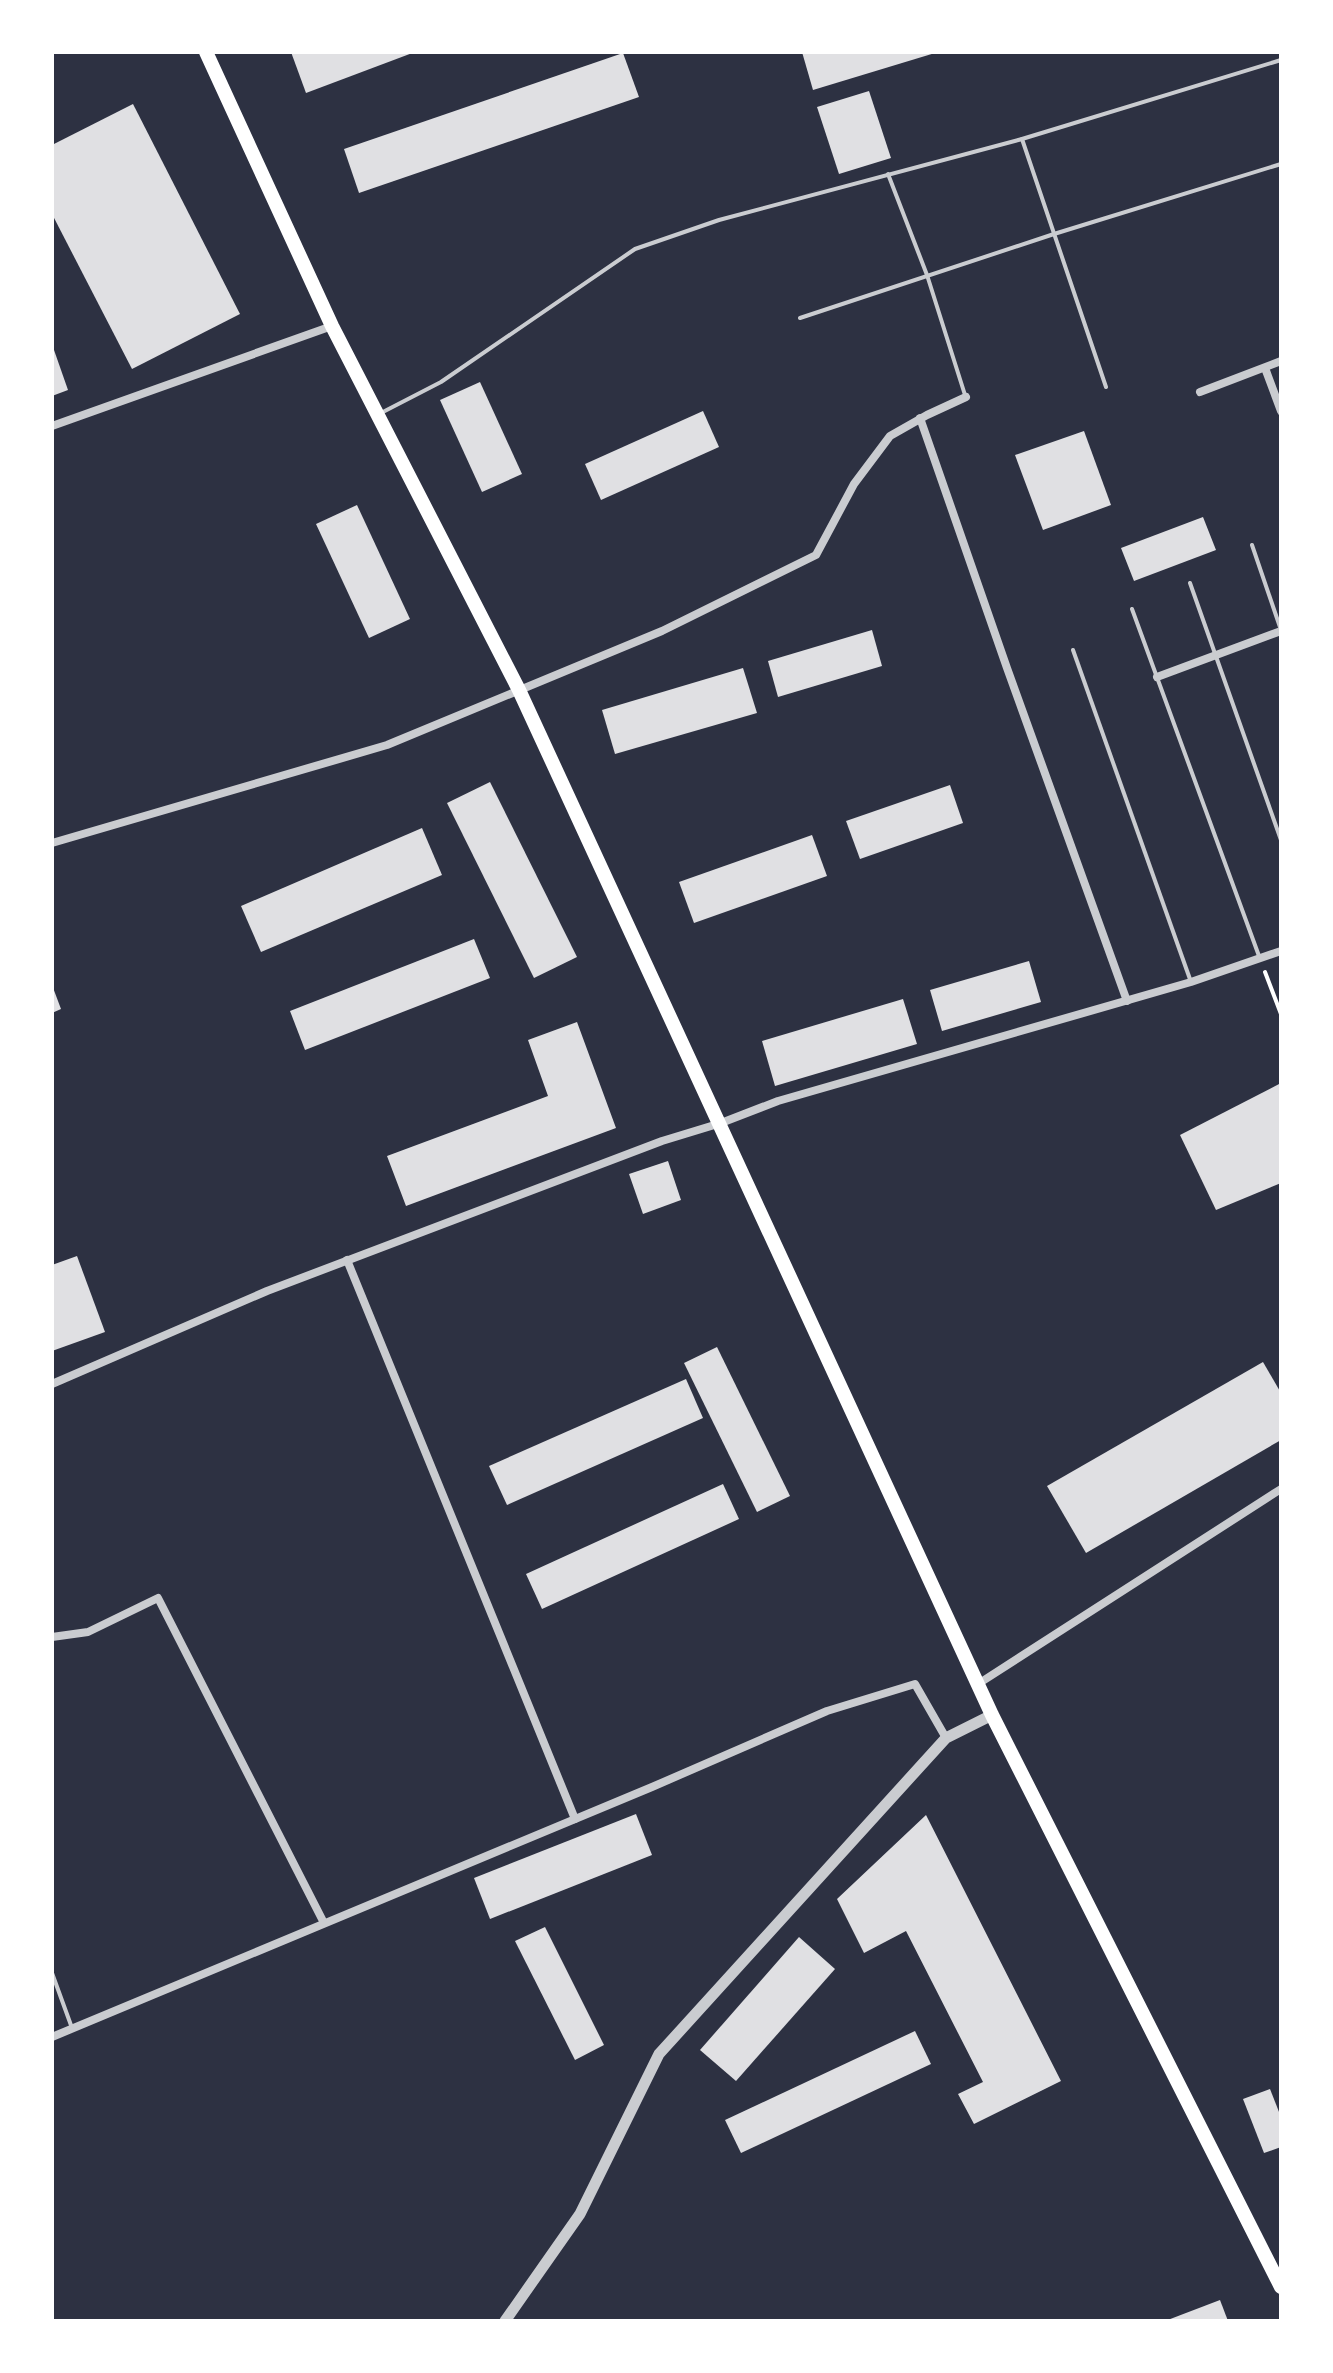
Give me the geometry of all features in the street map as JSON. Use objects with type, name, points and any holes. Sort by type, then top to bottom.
[{"type":"highway","points":[[206,52],[332,326],[519,690],[992,1715],[1281,2287]]},
{"type":"street","points":[[52,426],[332,326]]},
{"type":"street","points":[[1200,392],[1281,361]]},
{"type":"street","points":[[1265,368],[1281,411]]},
{"type":"street","points":[[52,843],[387,745],[662,631],[816,555],[854,484],[890,436],[966,397]]},
{"type":"street","points":[[920,418],[1127,1001]]},
{"type":"street","points":[[1157,677],[1281,630]]},
{"type":"street","points":[[52,1384],[267,1291],[662,1141],[778,1101],[1191,982],[1281,951]]},
{"type":"street","points":[[347,1260],[575,1819]]},
{"type":"street","points":[[978,1684],[1281,1489]]},
{"type":"street","points":[[52,1637],[88,1632],[158,1598],[324,1923]]},
{"type":"street","points":[[52,2037],[827,1711],[915,1684],[946,1738]]},
{"type":"street","points":[[505,2321],[580,2214],[659,2054],[946,1738],[992,1715]]},
{"type":"lane","points":[[378,414],[441,382],[635,249],[719,220],[1022,139],[1281,60]]},
{"type":"lane","points":[[1022,139],[1106,387]]},
{"type":"lane","points":[[800,318],[1054,234],[1281,164]]},
{"type":"lane","points":[[888,174],[927,275],[966,397]]},
{"type":"lane","points":[[1252,545],[1281,630]]},
{"type":"lane","points":[[1190,583],[1281,840]]},
{"type":"lane","points":[[1132,609],[1260,959]]},
{"type":"lane","points":[[1073,650],[1191,982]]},
{"type":"lane","points":[[52,1973],[72,2028]]},
{"type":"path","points":[[1260,959],[1281,1014]]},
{"type":"building","points":[[291,52],[415,52],[306,93]]},
{"type":"building","points":[[802,52],[935,52],[935,53],[813,90]]},
{"type":"building","points":[[623,53],[639,97],[359,193],[344,149]]},
{"type":"building","points":[[869,91],[891,158],[839,174],[817,107]]},
{"type":"building","points":[[133,104],[240,314],[132,369],[52,214],[52,145]]},
{"type":"building","points":[[52,351],[68,390],[52,396]]},
{"type":"building","points":[[480,382],[522,474],[482,492],[440,400]]},
{"type":"building","points":[[703,411],[719,447],[601,500],[585,464]]},
{"type":"building","points":[[1084,431],[1111,505],[1043,530],[1015,455]]},
{"type":"building","points":[[357,505],[410,619],[369,638],[316,524]]},
{"type":"building","points":[[1203,517],[1216,550],[1134,581],[1121,548]]},
{"type":"building","points":[[872,630],[882,666],[778,697],[768,661]]},
{"type":"building","points":[[743,668],[757,713],[615,754],[602,710]]},
{"type":"building","points":[[490,782],[577,957],[534,978],[447,803]]},
{"type":"building","points":[[950,785],[963,823],[860,859],[846,821]]},
{"type":"building","points":[[422,828],[442,875],[261,952],[241,906]]},
{"type":"building","points":[[812,835],[827,876],[694,923],[679,882]]},
{"type":"building","points":[[474,939],[490,978],[305,1050],[290,1011]]},
{"type":"building","points":[[1029,961],[1041,1002],[942,1031],[930,990]]},
{"type":"building","points":[[52,985],[61,1009],[52,1013]]},
{"type":"building","points":[[903,999],[917,1044],[775,1086],[762,1041]]},
{"type":"building","points":[[577,1022],[616,1128],[406,1206],[387,1156],[548,1096],[528,1040]]},
{"type":"building","points":[[1281,1083],[1281,1183],[1216,1210],[1180,1135]]},
{"type":"building","points":[[668,1161],[681,1200],[643,1214],[629,1174]]},
{"type":"building","points":[[77,1256],[105,1332],[52,1351],[52,1265]]},
{"type":"building","points":[[717,1347],[790,1496],[757,1512],[684,1363]]},
{"type":"building","points":[[1263,1362],[1281,1393],[1281,1440],[1086,1553],[1047,1486]]},
{"type":"building","points":[[686,1379],[703,1418],[507,1505],[489,1466]]},
{"type":"building","points":[[723,1484],[739,1519],[542,1609],[526,1574]]},
{"type":"building","points":[[636,1814],[652,1855],[490,1919],[474,1878]]},
{"type":"building","points":[[926,1815],[1061,2081],[974,2124],[958,2094],[983,2082],[906,1931],[864,1953],[837,1899]]},
{"type":"building","points":[[545,1927],[604,2045],[575,2060],[515,1941]]},
{"type":"building","points":[[799,1937],[835,1969],[736,2081],[700,2050]]},
{"type":"building","points":[[915,2031],[931,2064],[741,2153],[725,2120]]},
{"type":"building","points":[[1270,2089],[1281,2117],[1281,2147],[1264,2153],[1243,2099]]},
{"type":"building","points":[[1220,2300],[1228,2321],[1165,2321]]}]
